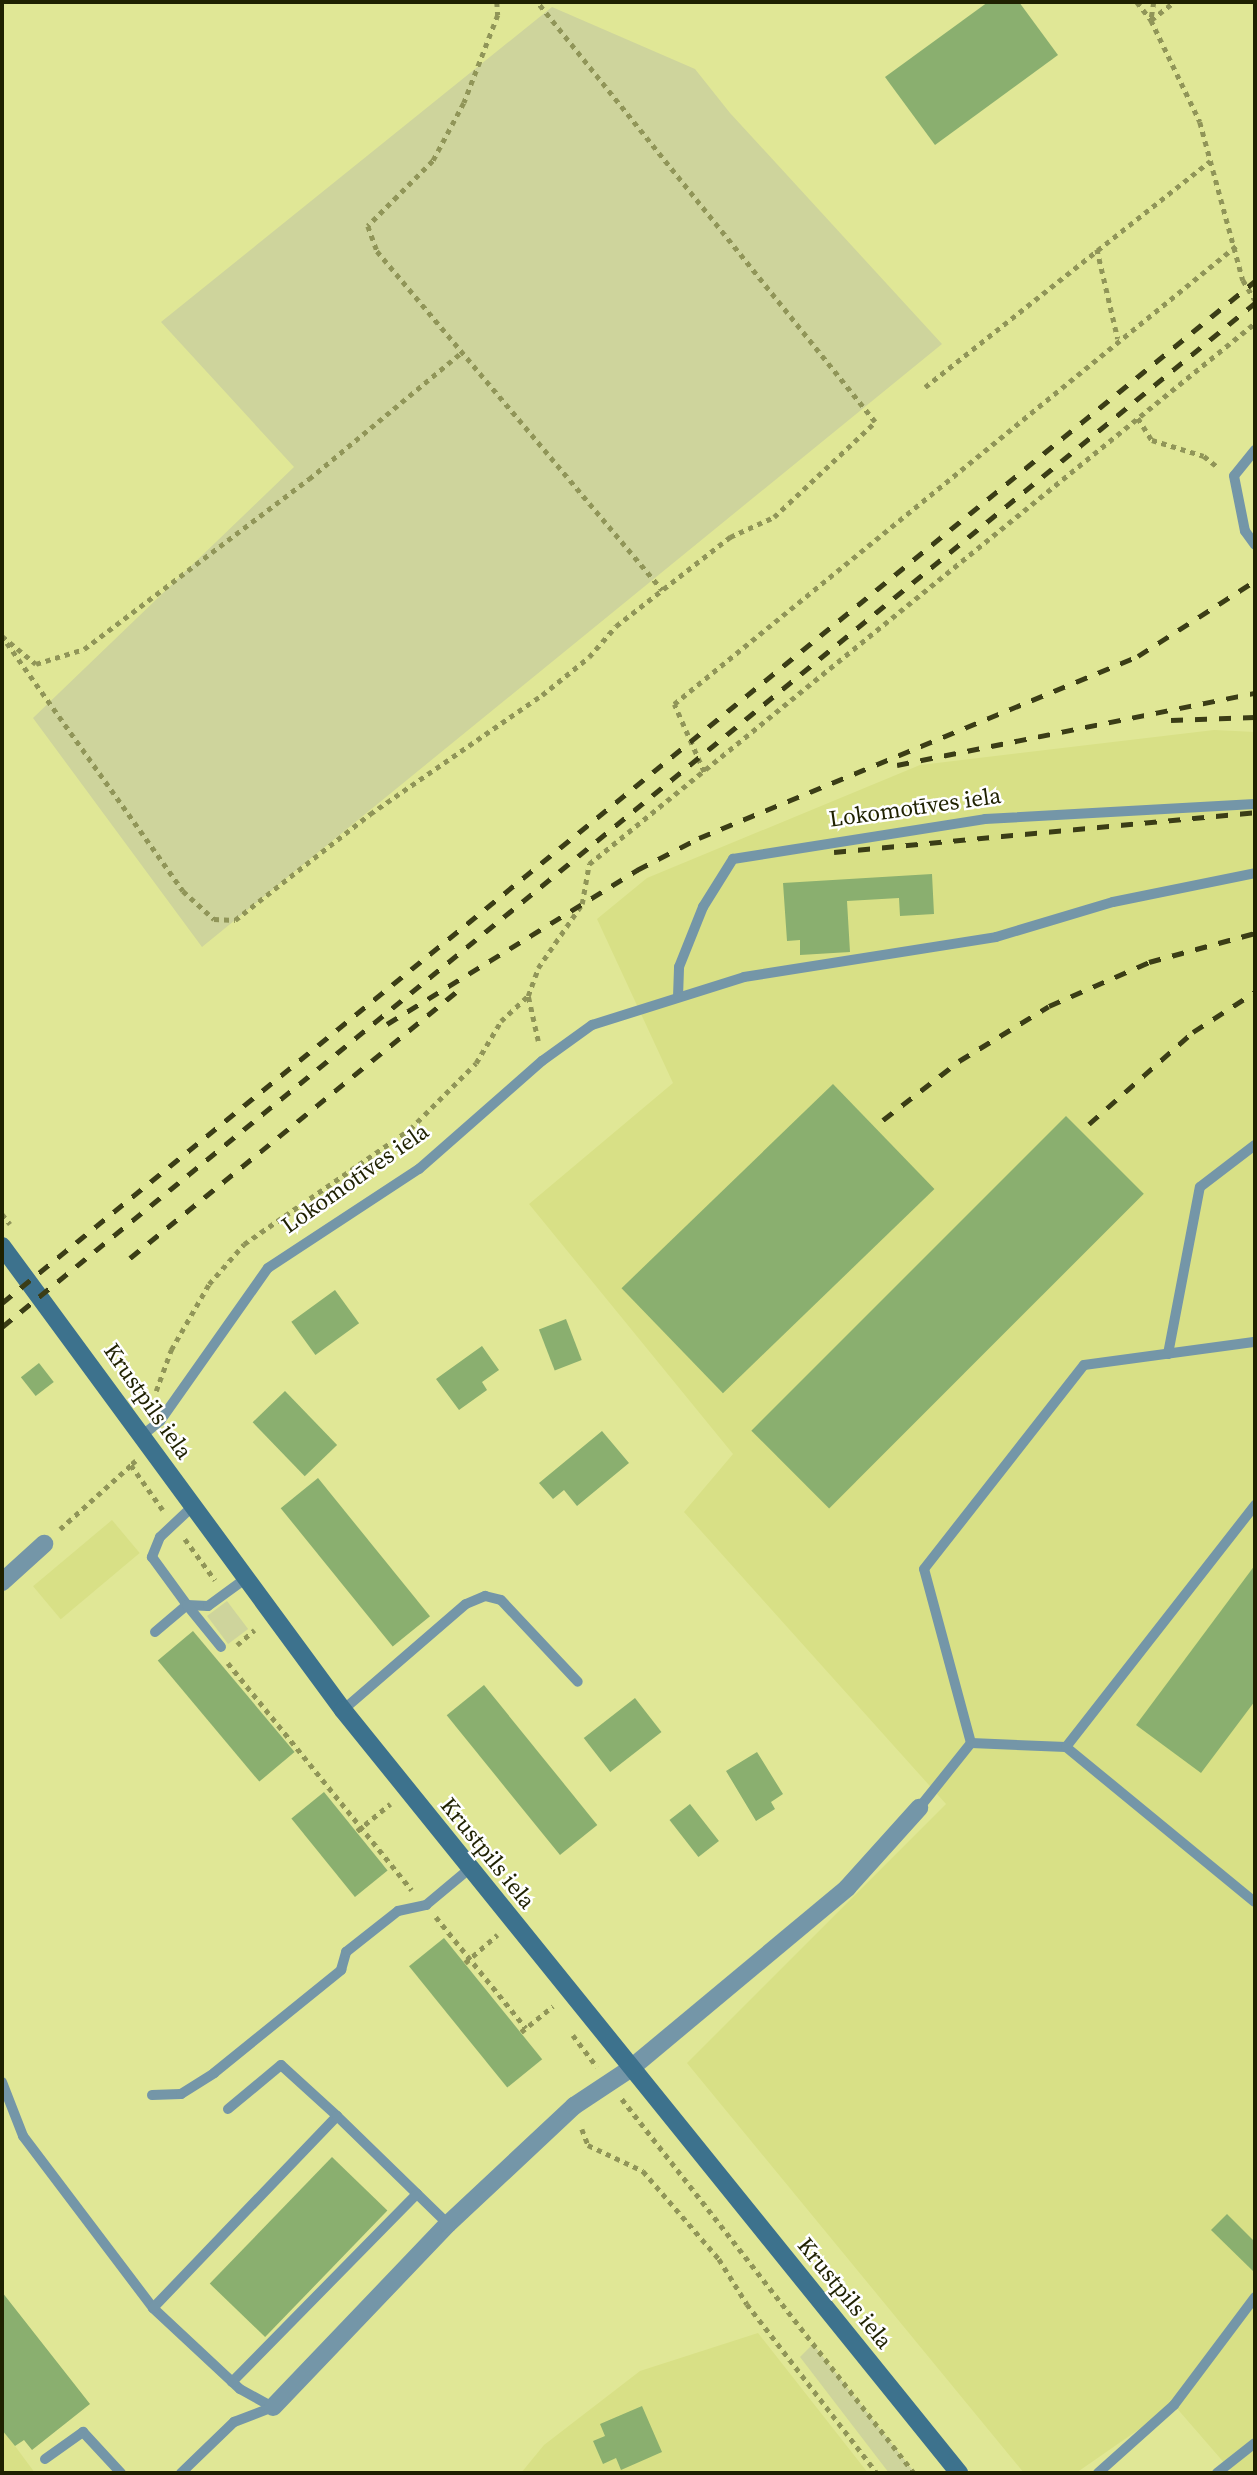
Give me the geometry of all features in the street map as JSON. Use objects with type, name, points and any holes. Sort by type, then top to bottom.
[{"type":"street","name":"Krustpils iela","points":[[2,1246],[144,1434],[192,1507],[343,1710],[469,1870],[959,2473]]},
{"type":"street","points":[[2,1582],[44,1544]]},
{"type":"street","points":[[272,2407],[448,2224],[574,2106],[608,2081],[630,2069],[847,1888],[919,1808]]},
{"type":"lane","points":[[1255,450],[1234,476],[1245,531],[1255,545]]},
{"type":"lane","name":"Lokomotīves iela","points":[[678,997],[679,967],[703,907],[733,859],[985,819],[1255,804]]},
{"type":"lane","name":"Lokomotīves iela","points":[[144,1434],[167,1411],[268,1269],[419,1169],[542,1061],[592,1025],[744,977],[996,937],[1113,902],[1255,873]]},
{"type":"lane","points":[[1168,1354],[1200,1187],[1255,1145]]},
{"type":"lane","points":[[971,1743],[924,1569],[1084,1365],[1255,1342]]},
{"type":"lane","points":[[1066,1747],[1255,1505]]},
{"type":"lane","points":[[192,1507],[160,1537],[152,1557],[221,1647]]},
{"type":"lane","points":[[155,1632],[187,1605],[208,1606],[245,1579]]},
{"type":"lane","points":[[343,1710],[466,1604],[485,1596],[501,1600],[578,1682]]},
{"type":"lane","points":[[971,1743],[1066,1747],[1255,1902]]},
{"type":"lane","points":[[919,1808],[971,1743]]},
{"type":"lane","points":[[152,2095],[181,2094],[214,2073],[341,1970],[346,1952],[398,1911],[426,1905],[469,1870]]},
{"type":"lane","points":[[228,2109],[281,2064],[448,2224]]},
{"type":"lane","points":[[2,2082],[23,2136],[153,2308],[232,2382],[272,2407]]},
{"type":"lane","points":[[153,2308],[337,2116]]},
{"type":"lane","points":[[232,2382],[417,2194]]},
{"type":"lane","points":[[1098,2473],[1174,2405],[1255,2297]]},
{"type":"lane","points":[[181,2473],[234,2422],[272,2407]]},
{"type":"lane","points":[[46,2459],[83,2432],[121,2473]]},
{"type":"lane","points":[[1217,2473],[1255,2443]]},
{"type":"path","points":[[497,2],[498,15],[464,103],[433,161],[368,226],[377,251],[662,590]]},
{"type":"path","points":[[2,636],[183,891],[214,919],[235,920],[370,814],[542,695],[662,590],[730,537],[774,517],[875,422],[537,2]]},
{"type":"path","points":[[1137,2],[1151,20],[1200,122],[1237,246],[1243,280],[1255,300]]},
{"type":"path","points":[[1151,20],[1154,2]]},
{"type":"path","points":[[1151,20],[1174,2]]},
{"type":"path","points":[[925,387],[1210,161]]},
{"type":"path","points":[[704,772],[674,705],[1118,339],[1237,246]]},
{"type":"path","points":[[1097,249],[1118,339]]},
{"type":"path","points":[[154,1397],[171,1350],[209,1284],[244,1244],[410,1129],[476,1063],[501,1021],[528,996],[538,968],[582,904],[589,864],[1255,323]]},
{"type":"path","points":[[7,643],[36,664],[84,649],[309,480],[462,352]]},
{"type":"path","points":[[1139,418],[1152,440],[1204,456],[1234,476]]},
{"type":"path","points":[[528,996],[542,1061]]},
{"type":"path","points":[[44,1544],[131,1465]]},
{"type":"path","points":[[221,1647],[223,1658],[358,1830],[426,1905],[523,2030],[553,2006]]},
{"type":"path","points":[[358,1830],[390,1804]]},
{"type":"path","points":[[467,1961],[497,1935]]},
{"type":"path","points":[[592,2061],[914,2473]]},
{"type":"path","points":[[574,2106],[588,2145],[643,2171],[719,2259],[747,2304],[877,2473]]},
{"type":"shaded area","points":[[552,7],[695,69],[730,113],[942,344],[202,947],[33,718],[294,467],[161,322]]},
{"type":"shaded area","points":[[1214,730],[1255,732],[1255,2473],[1233,2473],[1174,2405],[1076,2473],[1024,2473],[687,2063],[946,1804],[684,1512],[733,1454],[529,1204],[673,1083],[597,919],[647,878],[920,765]]},
{"type":"shaded area","points":[[112,1520],[140,1553],[61,1619],[33,1586]]},
{"type":"shaded area","points":[[227,1601],[248,1629],[228,1644],[207,1616]]},
{"type":"shaded area","points":[[758,2333],[868,2473],[521,2473],[544,2445],[640,2371]]},
{"type":"shaded area","points":[[813,2344],[915,2473],[889,2473],[800,2357]]},
{"type":"shaded area","points":[[2,2430],[15,2446],[35,2473],[2,2473]]},
{"type":"building","points":[[988,2],[1019,2],[1058,55],[935,145],[885,77]]},
{"type":"building","points":[[932,874],[934,914],[900,916],[899,898],[847,901],[850,952],[800,955],[800,940],[787,941],[783,883]]},
{"type":"building","points":[[833,1084],[934,1189],[723,1393],[622,1288]]},
{"type":"building","points":[[1066,1116],[1144,1194],[829,1508],[751,1431]]},
{"type":"building","points":[[335,1290],[359,1323],[315,1355],[291,1322]]},
{"type":"building","points":[[566,1319],[582,1360],[555,1370],[539,1329]]},
{"type":"building","points":[[482,1346],[499,1370],[482,1382],[487,1390],[459,1410],[436,1379]]},
{"type":"building","points":[[39,1363],[54,1382],[36,1396],[21,1377]]},
{"type":"building","points":[[285,1391],[337,1445],[305,1476],[253,1422]]},
{"type":"building","points":[[602,1431],[629,1463],[577,1506],[564,1490],[553,1499],[539,1483]]},
{"type":"building","points":[[318,1478],[430,1616],[393,1647],[281,1508]]},
{"type":"building","points":[[1255,1565],[1255,1701],[1201,1773],[1136,1725]]},
{"type":"building","points":[[193,1631],[295,1752],[259,1782],[158,1661]]},
{"type":"building","points":[[484,1685],[597,1825],[560,1855],[447,1715]]},
{"type":"building","points":[[635,1698],[661,1732],[610,1772],[584,1738]]},
{"type":"building","points":[[757,1752],[783,1794],[771,1802],[775,1809],[756,1821],[726,1771]]},
{"type":"building","points":[[324,1792],[388,1870],[355,1897],[291,1818]]},
{"type":"building","points":[[690,1804],[719,1841],[698,1857],[670,1820]]},
{"type":"building","points":[[444,1938],[542,2059],[507,2088],[409,1966]]},
{"type":"building","points":[[332,2157],[387,2210],[265,2337],[210,2284]]},
{"type":"building","points":[[1227,2214],[1255,2242],[1255,2273],[1211,2230]]},
{"type":"building","points":[[2,2292],[90,2404],[32,2450],[24,2440],[15,2446],[2,2430]]},
{"type":"building","points":[[642,2406],[662,2452],[621,2470],[616,2458],[603,2464],[593,2441],[605,2436],[600,2424]]},
{"type":"railway","points":[[2,1303],[1255,281]]},
{"type":"railway","points":[[2,1327],[1255,303]]},
{"type":"railway","points":[[387,1024],[637,870],[699,838],[1138,656],[1255,581]]},
{"type":"railway","points":[[897,765],[1255,693]]},
{"type":"railway","points":[[1171,720],[1255,717]]},
{"type":"railway","points":[[834,852],[1255,812]]},
{"type":"railway","points":[[883,1120],[959,1061],[1049,1006],[1149,962],[1255,933]]},
{"type":"railway","points":[[130,1258],[463,986]]},
{"type":"railway","points":[[1089,1124],[1193,1032],[1255,992]]}]
